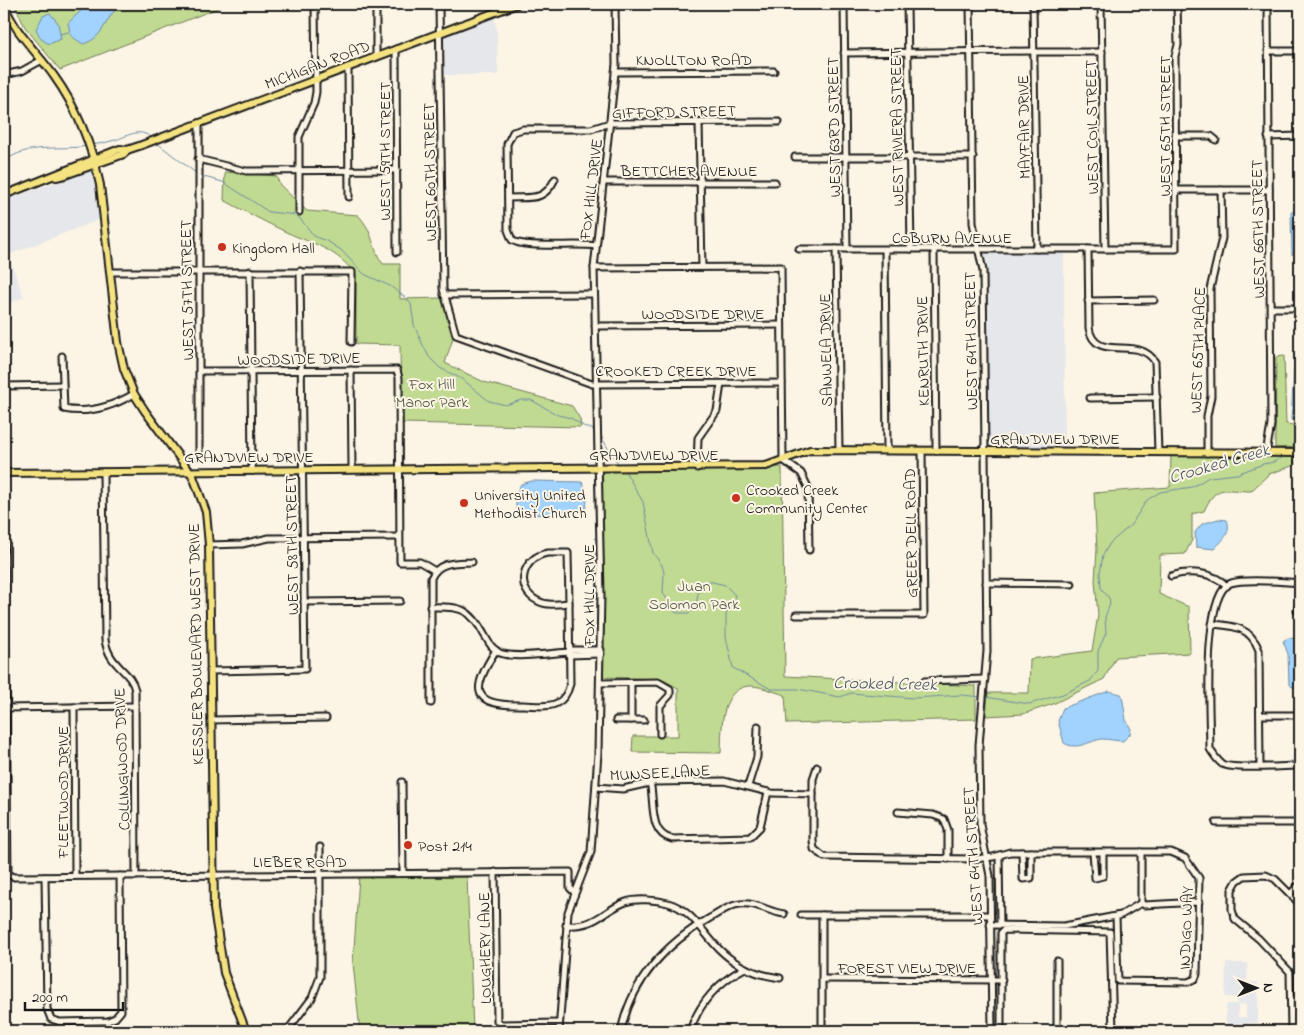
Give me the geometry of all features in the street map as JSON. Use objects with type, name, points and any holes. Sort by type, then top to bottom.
[{"type":"main road","name":"KESSLER BOULEVARD WEST DRIVE","points":[[4,4],[13,24],[42,60],[70,104],[86,139],[93,159],[120,353],[134,394],[145,412],[191,471],[204,503],[209,545],[212,875],[214,909],[220,955],[229,989],[246,1031]]},
{"type":"main road","name":"MICHIGAN ROAD","points":[[4,195],[93,159],[120,149],[127,150],[517,4]]},
{"type":"main road","name":"GRANDVIEW DRIVE","points":[[4,473],[697,468],[766,466],[805,450],[1300,453]]},
{"type":"street","points":[[299,212],[300,134],[314,103],[316,79],[315,4]]},
{"type":"street","points":[[376,4],[376,56]]},
{"type":"street","name":"WEST 60TH STREET","points":[[439,4],[444,296],[455,333],[458,337]]},
{"type":"street","name":"FOX HILL DRIVE","points":[[559,1031],[566,924],[574,892],[591,852],[596,787],[601,652],[594,268],[615,72],[615,4]]},
{"type":"street","name":"WEST 63RD STREET","points":[[844,4],[847,249]]},
{"type":"street","name":"WEST RIVIERA STREET","points":[[907,4],[911,249]]},
{"type":"street","name":"WEST 64TH STREET","points":[[970,4],[973,223],[982,271],[985,451],[985,679],[979,745],[980,824],[987,858],[992,1031]]},
{"type":"street","name":"MAYFAIR DRIVE","points":[[1033,4],[1037,249]]},
{"type":"street","name":"WEST COIL STREET","points":[[1101,4],[1105,249]]},
{"type":"street","name":"WEST 65TH STREET","points":[[1176,249],[1177,4]]},
{"type":"street","name":"WEST 66TH STREET","points":[[1266,453],[1271,425],[1268,4]]},
{"type":"street","name":"WEST 59TH STREET","points":[[396,49],[397,252]]},
{"type":"street","points":[[1268,51],[1300,51]]},
{"type":"street","points":[[844,53],[1102,52]]},
{"type":"street","points":[[4,75],[22,71],[42,60]]},
{"type":"street","points":[[348,67],[349,197]]},
{"type":"street","name":"KNOLLTON ROAD","points":[[615,72],[774,70]]},
{"type":"street","name":"GIFFORD STREET","points":[[508,198],[507,144],[511,134],[521,129],[590,129],[610,123],[779,122]]},
{"type":"street","name":"WEST 57TH STREET","points":[[199,123],[197,179],[200,372],[199,456]]},
{"type":"street","points":[[699,123],[702,267]]},
{"type":"street","points":[[1175,136],[1210,136],[1216,140]]},
{"type":"street","points":[[1268,137],[1300,136]]},
{"type":"street","points":[[795,157],[973,157]]},
{"type":"street","points":[[198,161],[240,171],[397,170]]},
{"type":"street","points":[[555,179],[549,191],[541,196],[508,198],[509,233],[513,240],[523,245],[578,243],[596,246]]},
{"type":"street","name":"BETTCHER AVENUE","points":[[604,182],[775,182]]},
{"type":"street","points":[[1176,190],[1269,190]]},
{"type":"street","name":"WEST 65TH PLACE","points":[[1207,453],[1207,416],[1211,396],[1210,289],[1222,235],[1222,190]]},
{"type":"street","name":"COBURN AVENUE","points":[[799,249],[1176,249]]},
{"type":"street","name":"SANWELA DRIVE","points":[[836,249],[839,450]]},
{"type":"street","points":[[1088,249],[1089,331],[1096,343],[1108,348],[1139,349],[1152,358],[1156,369],[1158,452]]},
{"type":"street","points":[[885,250],[887,450]]},
{"type":"street","name":"KENRUTH DRIVE","points":[[934,250],[936,451]]},
{"type":"street","points":[[594,268],[780,267],[783,460],[801,473],[808,487],[809,550]]},
{"type":"street","points":[[250,271],[252,470]]},
{"type":"street","name":"WEST 58TH STREET","points":[[210,671],[305,669],[300,271]]},
{"type":"street","points":[[110,272],[352,272],[351,342]]},
{"type":"street","points":[[444,296],[594,294]]},
{"type":"street","points":[[1088,301],[1154,300]]},
{"type":"street","points":[[1271,308],[1300,308]]},
{"type":"street","name":"WOODSIDE DRIVE","points":[[595,326],[781,325]]},
{"type":"street","name":"CROOKED CREEK DRIVE","points":[[458,337],[597,384],[782,383]]},
{"type":"street","points":[[62,356],[62,406],[66,410],[106,407],[134,394]]},
{"type":"street","name":"WOODSIDE DRIVE","points":[[200,372],[390,369],[398,372],[399,470]]},
{"type":"street","points":[[351,370],[352,469]]},
{"type":"street","points":[[697,468],[698,438],[717,411],[721,384]]},
{"type":"street","points":[[4,386],[62,385]]},
{"type":"street","points":[[1090,398],[1157,397]]},
{"type":"street","name":"GREER DELL ROAD","points":[[796,614],[924,615],[922,451]]},
{"type":"street","points":[[399,470],[400,562],[423,563],[434,571]]},
{"type":"street","name":"COLLINGWOOD DRIVE","points":[[103,472],[105,640],[112,660],[133,684],[135,706],[136,876]]},
{"type":"street","points":[[4,498],[6,876]]},
{"type":"street","points":[[209,545],[242,544],[266,538],[399,537]]},
{"type":"street","points":[[496,650],[481,674],[479,685],[486,700],[498,706],[549,705],[561,700],[570,686],[569,652],[569,603],[568,553],[543,554],[532,559],[525,568],[523,576],[524,586],[529,594],[543,603],[569,603]]},
{"type":"street","points":[[431,703],[429,584],[434,571],[447,563],[472,562]]},
{"type":"street","points":[[1171,576],[1184,573],[1199,573],[1218,579],[1227,586]]},
{"type":"street","points":[[1300,583],[1238,582],[1227,586],[1220,595],[1212,624],[1210,671],[1210,749],[1212,753],[1226,765],[1300,766]]},
{"type":"street","points":[[986,584],[1072,584]]},
{"type":"street","points":[[304,602],[400,601]]},
{"type":"street","points":[[1298,610],[1300,602]]},
{"type":"street","points":[[430,607],[454,607],[467,612],[476,620],[489,644],[496,650],[509,655],[601,652]]},
{"type":"street","points":[[1212,624],[1240,627],[1255,640],[1259,650],[1260,766]]},
{"type":"street","points":[[924,681],[985,679]]},
{"type":"street","points":[[600,683],[658,682],[670,690],[670,695],[660,707],[660,734]]},
{"type":"street","points":[[630,720],[631,683]]},
{"type":"street","points":[[6,708],[135,706]]},
{"type":"street","name":"FLEETWOOD DRIVE","points":[[74,707],[75,876]]},
{"type":"street","points":[[1261,715],[1300,715]]},
{"type":"street","points":[[211,720],[326,718]]},
{"type":"street","points":[[616,720],[644,720]]},
{"type":"street","points":[[748,786],[757,757],[758,726]]},
{"type":"street","points":[[817,767],[813,780],[814,849],[824,858],[948,859],[987,858],[1007,852],[1140,852],[1141,903]]},
{"type":"street","name":"MUNSEE LANE","points":[[596,787],[624,789],[650,782],[721,781],[768,792],[813,794]]},
{"type":"street","points":[[402,782],[403,873]]},
{"type":"street","points":[[650,782],[656,828],[663,836],[672,839],[750,837],[760,828],[768,792]]},
{"type":"street","points":[[898,812],[933,815],[944,819],[948,830],[948,859]]},
{"type":"street","points":[[1216,823],[1300,823]]},
{"type":"street","points":[[287,1031],[312,998],[320,978],[320,847]]},
{"type":"street","points":[[1022,852],[1022,879],[1031,878],[1031,852]]},
{"type":"street","points":[[1093,852],[1093,877],[1102,878],[1103,852]]},
{"type":"street","name":"INDIGO WAY","points":[[1116,916],[1118,981],[1188,982],[1195,979],[1198,974],[1199,877],[1180,854],[1171,852],[1140,852]]},
{"type":"street","points":[[998,855],[1002,980],[1001,1031]]},
{"type":"street","name":"LOUGHERY LANE","points":[[495,872],[498,1022],[559,1023]]},
{"type":"street","name":"LIEBER ROAD","points":[[6,876],[570,872],[570,888],[574,892]]},
{"type":"street","points":[[1291,1031],[1292,978],[1289,969],[1259,939],[1237,921],[1232,910],[1232,890],[1237,881],[1247,875],[1264,875],[1275,880],[1300,904]]},
{"type":"street","points":[[45,877],[46,1009],[49,1016],[60,1022],[108,1021],[116,1017],[122,1008],[120,876]]},
{"type":"street","points":[[1290,894],[1300,884]]},
{"type":"street","points":[[566,924],[596,920],[625,902],[636,900],[675,905],[688,913],[721,950],[745,968],[780,978]]},
{"type":"street","points":[[1141,903],[1144,905],[1199,902]]},
{"type":"street","points":[[1001,928],[1064,926],[1125,914],[1141,903]]},
{"type":"street","points":[[621,1031],[630,1002],[649,969],[675,941],[698,925],[738,904],[758,905],[784,914]]},
{"type":"street","points":[[801,915],[990,916]]},
{"type":"street","points":[[822,915],[822,1031]]},
{"type":"street","points":[[990,926],[1110,932],[1113,1031]]},
{"type":"street","points":[[1057,961],[1057,1031]]},
{"type":"street","points":[[690,1031],[697,1014],[711,994],[728,978],[745,968]]},
{"type":"street","name":"FOREST VIEW DRIVE","points":[[822,979],[1002,980]]},
{"type":"street","points":[[1292,999],[1300,999]]},
{"type":"shaded area","points":[[494,16],[497,33],[498,75],[444,75],[443,35]]},
{"type":"shaded area","points":[[91,169],[101,219],[8,255],[24,297],[4,305],[4,201]]},
{"type":"shaded area","points":[[984,252],[1064,252],[1065,449],[987,448],[985,269],[982,254]]},
{"type":"shaded area","points":[[1226,963],[1248,963],[1247,983],[1258,982],[1258,1023],[1226,1025],[1226,1004],[1237,1004],[1237,998],[1225,997]],"holes":[[[1238,1004],[1246,1005],[1246,1017],[1238,1017]]]},
{"type":"green space","points":[[14,4],[228,4],[60,70],[25,27]]},
{"type":"green space","name":"Fox Hill Manor Park","points":[[225,172],[276,176],[280,185],[307,211],[358,215],[367,228],[376,252],[383,264],[400,264],[400,299],[442,298],[454,335],[445,363],[484,382],[572,406],[580,419],[581,427],[401,423],[400,345],[356,344],[356,274],[331,252],[278,228],[224,200]]},
{"type":"green space","points":[[1284,356],[1286,424],[1300,426],[1300,447],[1275,448],[1276,357]]},
{"type":"green space","points":[[1171,456],[1294,456],[1295,465],[1269,474],[1251,491],[1222,490],[1217,492],[1204,511],[1192,514],[1192,540],[1185,554],[1160,555],[1159,594],[1189,607],[1190,653],[1116,657],[1104,679],[1053,704],[1023,714],[986,716],[988,693],[1029,693],[1030,659],[1092,651],[1098,615],[1095,581],[1097,549],[1094,493],[1170,487]]},
{"type":"green space","name":"Juan Solomon Park","points":[[782,467],[785,676],[976,686],[976,719],[787,724],[785,695],[748,686],[739,689],[727,703],[722,724],[721,753],[632,752],[633,736],[678,736],[678,688],[661,679],[603,677],[601,475],[603,471]]},
{"type":"green space","points":[[359,877],[467,877],[473,1031],[360,1031],[353,963]]},
{"type":"water","points":[[88,4],[121,4],[115,9],[96,37],[83,44],[71,36],[68,23]]},
{"type":"water","points":[[50,13],[58,23],[61,39],[49,44],[41,39],[36,29],[43,16]]},
{"type":"water","points":[[1291,212],[1300,212],[1300,245],[1292,255]]},
{"type":"water","points":[[1300,369],[1300,420],[1291,420],[1294,370]]},
{"type":"water","points":[[532,481],[582,482],[586,490],[587,499],[586,508],[582,516],[521,514],[516,509],[516,494],[521,484]]},
{"type":"water","points":[[1218,519],[1227,520],[1228,529],[1223,540],[1214,549],[1196,547],[1195,532],[1202,524]]},
{"type":"water","points":[[1288,638],[1300,639],[1300,688],[1292,687],[1289,683],[1288,654],[1283,641]]},
{"type":"water","points":[[1109,691],[1121,694],[1122,696],[1126,720],[1131,729],[1130,734],[1123,741],[1102,739],[1078,746],[1064,743],[1058,721],[1063,708]]},
{"type":"waterway","points":[[60,34],[69,32]]},
{"type":"waterway","name":"Crooked Creek","points":[[91,145],[109,142],[137,133],[148,135],[153,139]]},
{"type":"waterway","name":"Crooked Creek","points":[[157,143],[197,174]]},
{"type":"waterway","name":"Crooked Creek","points":[[4,162],[13,156],[33,149],[87,146]]},
{"type":"waterway","name":"Crooked Creek","points":[[200,176],[223,182],[269,212],[297,215],[315,237],[327,241],[341,250],[364,274],[390,286],[406,298],[411,304],[414,325],[429,357],[440,368],[462,379],[489,401],[506,405],[521,400],[531,400],[558,415],[571,418],[585,427],[595,430]]},
{"type":"waterway","name":"Crooked Creek","points":[[600,434],[619,464]]},
{"type":"waterway","name":"Crooked Creek","points":[[1295,449],[1300,446]]},
{"type":"waterway","name":"Crooked Creek","points":[[985,697],[1029,704],[1063,694],[1090,681],[1098,671],[1098,651],[1106,633],[1105,617],[1110,604],[1109,598],[1101,588],[1100,573],[1103,555],[1110,543],[1131,525],[1147,500],[1160,492],[1192,487],[1209,477],[1237,474],[1274,462],[1285,456]]},
{"type":"waterway","name":"Crooked Creek","points":[[625,471],[643,502],[653,553],[662,565],[664,573],[663,593],[676,613],[689,613],[696,606],[699,588],[709,581],[725,585],[735,595],[733,606],[726,614],[726,637],[733,668],[771,689],[798,689],[840,697],[851,693],[914,698],[962,695],[981,697]]},
{"type":"place","name":"Kingdom Hall","points":[[222,247]]},
{"type":"place","name":"Crooked Creek Community Center","points":[[736,498]]},
{"type":"place","name":"University United Methodist Church","points":[[464,503]]},
{"type":"place","name":"Post 214","points":[[408,845]]}]
